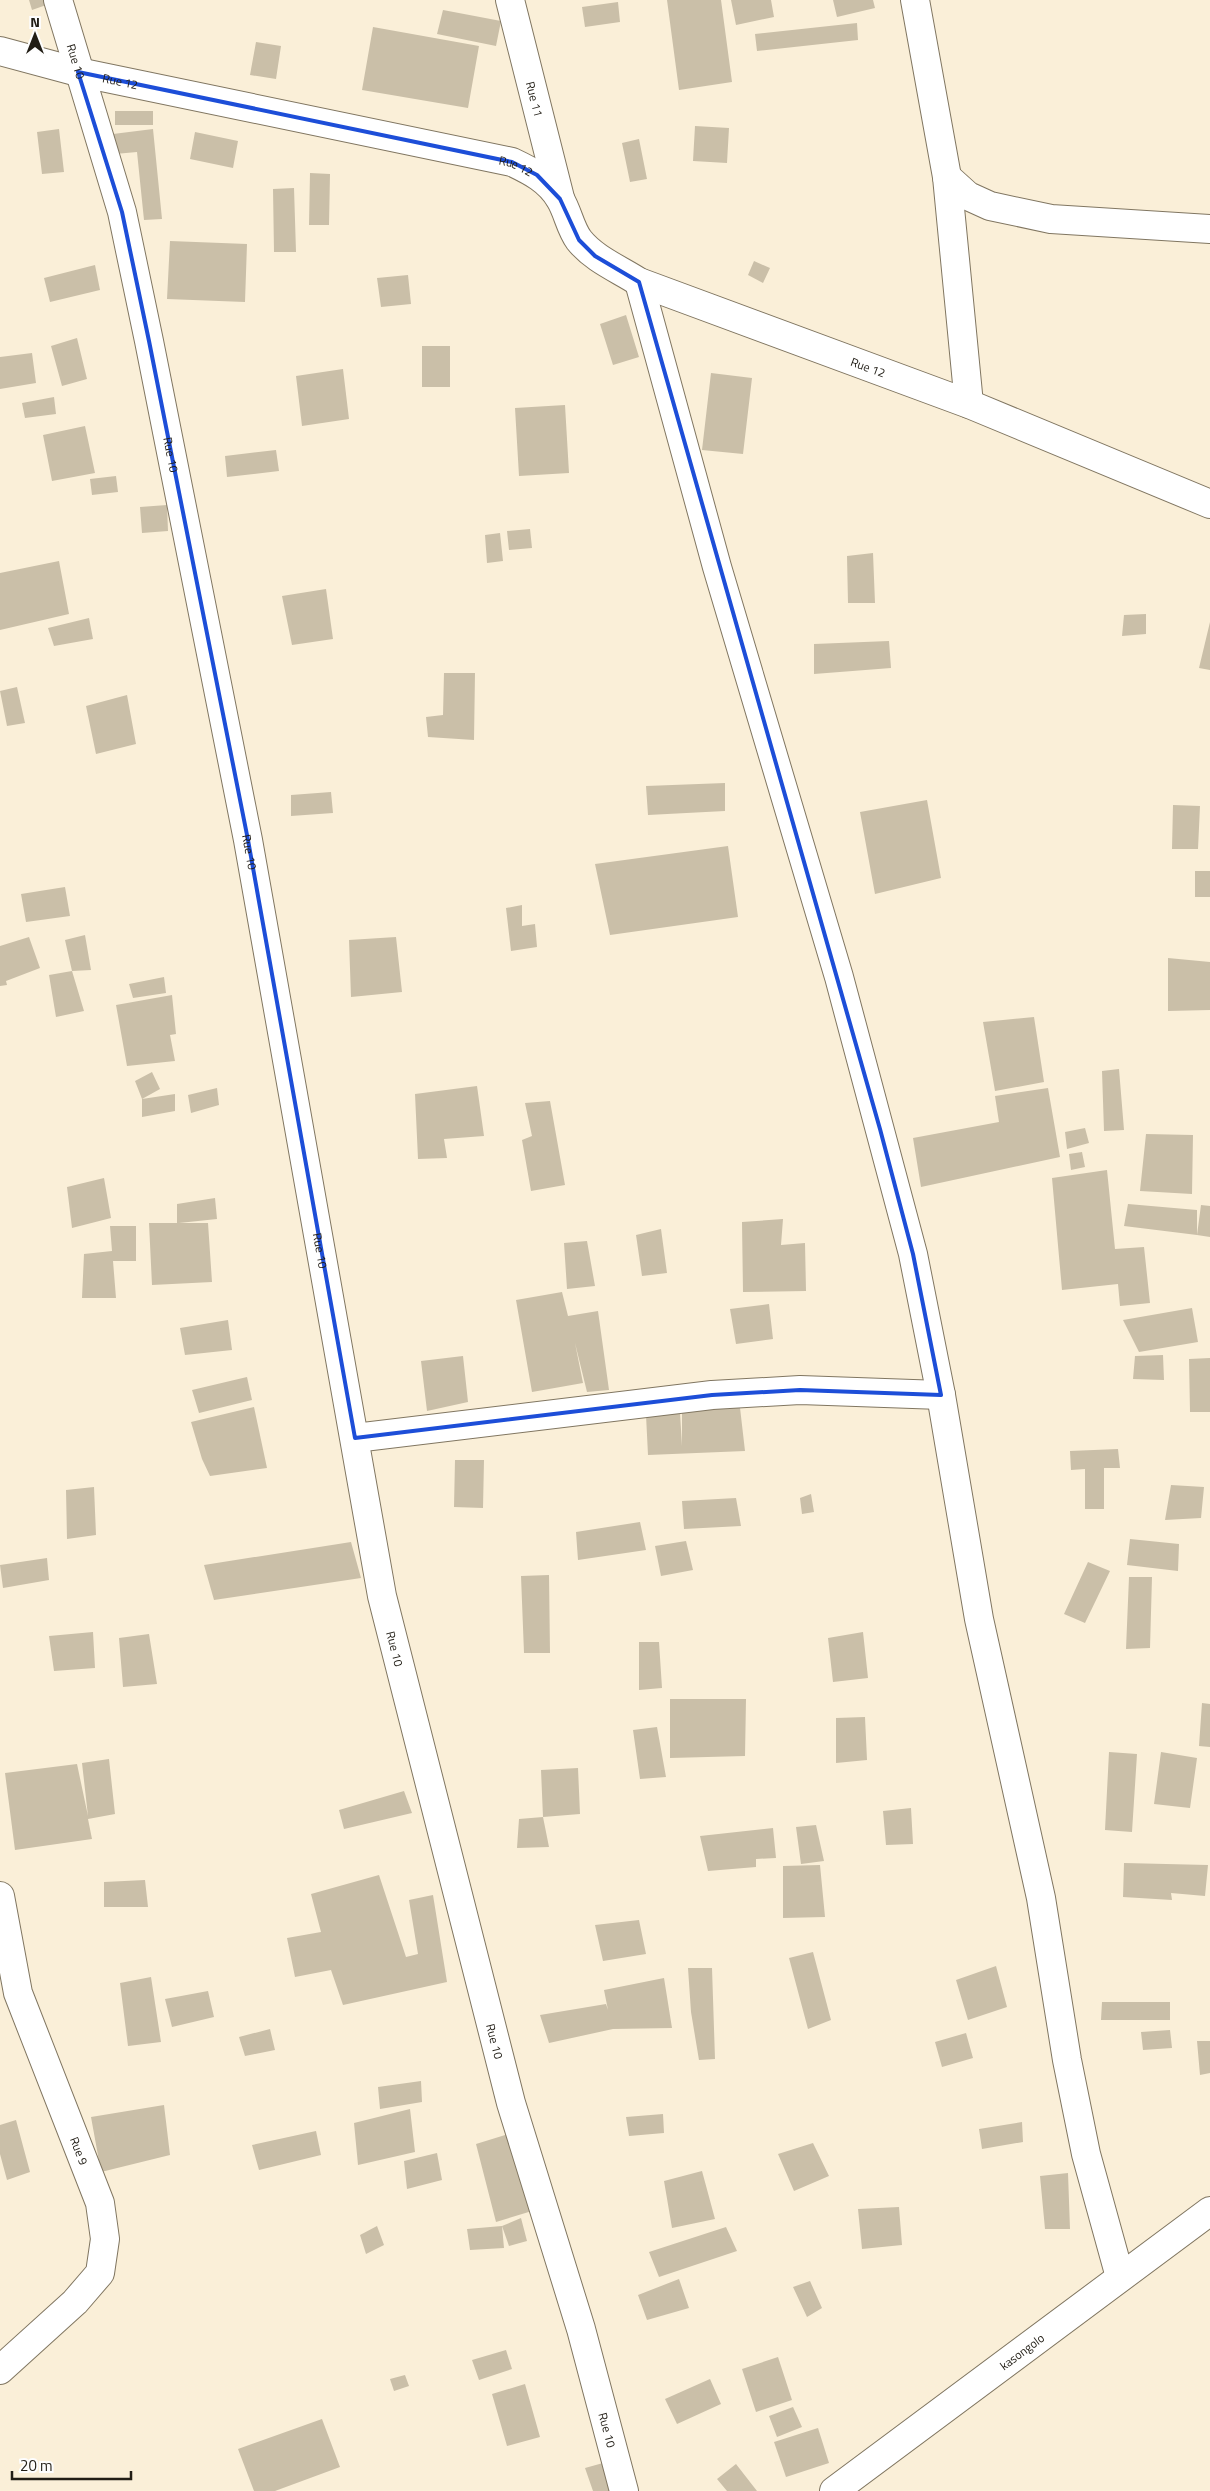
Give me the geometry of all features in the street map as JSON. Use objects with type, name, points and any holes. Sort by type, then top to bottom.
[{"type":"street","name":"Rue 10","points":[[58,0],[78,72],[122,212],[150,341],[248,840],[382,1596],[509,2093],[581,2329],[624,2491]]},
{"type":"street","name":"Rue 11","points":[[510,0],[560,199]]},
{"type":"street","points":[[915,0],[947,177],[969,404]]},
{"type":"street","name":"Rue 12","points":[[0,51],[78,72],[512,162],[537,175],[560,199],[579,240],[594,256],[638,282],[969,404],[1210,504]]},
{"type":"street","points":[[947,177],[968,196],[990,206],[1050,219],[1210,229]]},
{"type":"street","points":[[638,282],[717,567],[836,968],[913,1254],[941,1396],[979,1619],[1041,1898],[1069,2070],[1086,2154],[1120,2277]]},
{"type":"street","points":[[354,1438],[712,1395],[800,1390],[941,1396]]},
{"type":"street","name":"Rue 9","points":[[0,1896],[18,1993],[100,2203],[105,2239],[100,2273],[75,2302],[0,2370]]},
{"type":"street","name":"kasongolo","points":[[834,2491],[1210,2211]]},
{"type":"highlighted area","points":[[78,72],[512,162],[537,175],[560,199],[579,240],[595,256],[639,282],[880,1129],[913,1254],[941,1395],[800,1390],[712,1395],[355,1438],[248,840],[149,341],[122,212]]},
{"type":"building","points":[[29,0],[52,0],[52,3],[32,10]]},
{"type":"building","points":[[667,0],[721,0],[732,82],[679,90]]},
{"type":"building","points":[[731,0],[771,0],[774,17],[736,25]]},
{"type":"building","points":[[833,0],[873,0],[875,8],[837,17]]},
{"type":"building","points":[[618,2],[620,22],[585,27],[582,7]]},
{"type":"building","points":[[443,10],[501,21],[496,46],[437,34]]},
{"type":"building","points":[[857,23],[858,40],[757,51],[755,34]]},
{"type":"building","points":[[373,27],[479,46],[468,108],[362,90]]},
{"type":"building","points":[[256,42],[281,46],[276,79],[250,75]]},
{"type":"building","points":[[115,111],[153,111],[153,125],[115,125]]},
{"type":"building","points":[[695,126],[729,128],[727,163],[693,161]]},
{"type":"building","points":[[59,129],[64,172],[42,174],[37,132]]},
{"type":"building","points":[[153,129],[162,219],[144,220],[137,152],[115,154],[113,134]]},
{"type":"building","points":[[195,132],[238,141],[233,168],[190,159]]},
{"type":"building","points":[[639,139],[647,179],[630,182],[622,143]]},
{"type":"building","points":[[310,173],[330,174],[329,225],[309,225]]},
{"type":"building","points":[[294,188],[296,252],[274,252],[273,189]]},
{"type":"building","points":[[170,241],[247,244],[245,302],[167,299]]},
{"type":"building","points":[[754,261],[770,268],[763,283],[748,275]]},
{"type":"building","points":[[95,265],[100,290],[50,302],[44,278]]},
{"type":"building","points":[[408,275],[411,304],[381,307],[377,278]]},
{"type":"building","points":[[626,315],[639,357],[613,365],[600,324]]},
{"type":"building","points":[[77,338],[87,379],[62,386],[51,346]]},
{"type":"building","points":[[422,346],[450,346],[450,387],[422,387]]},
{"type":"building","points":[[32,353],[36,383],[0,389],[0,357]]},
{"type":"building","points":[[343,369],[349,419],[302,426],[296,376]]},
{"type":"building","points":[[711,373],[752,378],[743,454],[702,450]]},
{"type":"building","points":[[54,397],[56,414],[25,418],[22,403]]},
{"type":"building","points":[[565,405],[569,473],[519,476],[515,408]]},
{"type":"building","points":[[85,426],[95,473],[52,481],[43,435]]},
{"type":"building","points":[[276,450],[279,471],[227,477],[225,456]]},
{"type":"building","points":[[116,476],[118,492],[92,495],[90,479]]},
{"type":"building","points":[[167,505],[168,531],[142,533],[140,507]]},
{"type":"building","points":[[530,529],[532,548],[509,550],[507,531]]},
{"type":"building","points":[[500,533],[503,561],[487,563],[485,535]]},
{"type":"building","points":[[873,553],[875,603],[848,603],[847,556]]},
{"type":"building","points":[[59,561],[69,614],[0,630],[0,573]]},
{"type":"building","points":[[326,589],[333,639],[292,645],[282,596]]},
{"type":"building","points":[[1146,614],[1146,634],[1122,636],[1124,615]]},
{"type":"building","points":[[89,618],[93,639],[54,646],[48,628]]},
{"type":"building","points":[[1210,622],[1210,670],[1199,668]]},
{"type":"building","points":[[889,641],[891,668],[814,674],[814,644]]},
{"type":"building","points":[[444,673],[475,673],[474,740],[428,737],[426,717],[443,715]]},
{"type":"building","points":[[17,687],[25,723],[7,726],[0,691]]},
{"type":"building","points":[[127,695],[136,744],[96,754],[86,706]]},
{"type":"building","points":[[725,783],[725,811],[648,815],[646,786]]},
{"type":"building","points":[[331,792],[333,813],[291,816],[291,795]]},
{"type":"building","points":[[927,800],[941,878],[875,894],[860,812]]},
{"type":"building","points":[[1173,805],[1200,806],[1198,849],[1172,849]]},
{"type":"building","points":[[728,846],[738,917],[610,935],[595,864]]},
{"type":"building","points":[[1195,871],[1210,871],[1210,897],[1195,897]]},
{"type":"building","points":[[65,887],[70,916],[26,922],[21,894]]},
{"type":"building","points":[[522,905],[522,926],[535,924],[537,947],[511,951],[506,908]]},
{"type":"building","points":[[85,935],[91,970],[72,971],[65,940]]},
{"type":"building","points":[[29,937],[40,968],[6,981],[7,985],[0,986],[0,946]]},
{"type":"building","points":[[396,937],[402,992],[351,997],[349,940]]},
{"type":"building","points":[[1168,958],[1210,962],[1210,1010],[1168,1011]]},
{"type":"building","points":[[72,971],[84,1011],[56,1017],[49,975]]},
{"type":"building","points":[[164,977],[166,993],[133,998],[129,984]]},
{"type":"building","points":[[172,995],[176,1034],[170,1035],[175,1061],[127,1066],[116,1005]]},
{"type":"building","points":[[1034,1017],[1044,1082],[995,1091],[983,1022]]},
{"type":"building","points":[[1119,1069],[1124,1130],[1104,1131],[1102,1071]]},
{"type":"building","points":[[152,1072],[160,1089],[142,1099],[135,1081]]},
{"type":"building","points":[[477,1086],[484,1136],[444,1139],[447,1158],[418,1159],[415,1094]]},
{"type":"building","points":[[217,1088],[219,1105],[191,1113],[188,1095]]},
{"type":"building","points":[[1048,1088],[1060,1157],[921,1187],[913,1138],[999,1122],[995,1096]]},
{"type":"building","points":[[175,1094],[175,1111],[142,1117],[142,1099]]},
{"type":"building","points":[[550,1101],[565,1185],[531,1191],[522,1140],[532,1136],[525,1103]]},
{"type":"building","points":[[1085,1128],[1089,1143],[1067,1149],[1065,1132]]},
{"type":"building","points":[[1146,1134],[1193,1135],[1192,1194],[1140,1191]]},
{"type":"building","points":[[1082,1152],[1085,1167],[1071,1170],[1069,1154]]},
{"type":"building","points":[[1107,1170],[1115,1249],[1144,1247],[1150,1303],[1120,1306],[1118,1284],[1062,1290],[1052,1178]]},
{"type":"building","points":[[104,1178],[111,1218],[72,1228],[67,1187]]},
{"type":"building","points":[[215,1198],[217,1219],[179,1223],[208,1223],[212,1282],[152,1285],[149,1223],[177,1223],[177,1204]]},
{"type":"building","points":[[1128,1204],[1197,1210],[1197,1235],[1124,1226]]},
{"type":"building","points":[[1201,1205],[1210,1206],[1210,1237],[1197,1235]]},
{"type":"building","points":[[783,1219],[781,1245],[805,1243],[806,1291],[743,1292],[742,1222]]},
{"type":"building","points":[[110,1226],[136,1226],[136,1261],[113,1261],[116,1298],[82,1298],[84,1254],[112,1251]]},
{"type":"building","points":[[661,1229],[667,1273],[642,1276],[636,1235]]},
{"type":"building","points":[[587,1241],[595,1286],[567,1289],[564,1243]]},
{"type":"building","points":[[562,1292],[568,1316],[598,1311],[609,1390],[587,1392],[575,1343],[583,1383],[532,1392],[516,1300]]},
{"type":"building","points":[[769,1304],[773,1339],[736,1344],[730,1309]]},
{"type":"building","points":[[1192,1308],[1198,1342],[1139,1352],[1123,1320]]},
{"type":"building","points":[[228,1320],[232,1350],[185,1355],[180,1328]]},
{"type":"building","points":[[1163,1355],[1164,1380],[1133,1379],[1135,1356]]},
{"type":"building","points":[[463,1356],[468,1402],[427,1411],[421,1361]]},
{"type":"building","points":[[1210,1358],[1210,1412],[1190,1412],[1189,1359]]},
{"type":"building","points":[[247,1377],[252,1400],[199,1413],[192,1390]]},
{"type":"building","points":[[739,1399],[745,1451],[648,1455],[646,1415],[680,1413],[682,1446],[682,1404]]},
{"type":"building","points":[[254,1407],[267,1468],[210,1476],[202,1459],[191,1422]]},
{"type":"building","points":[[1118,1449],[1120,1468],[1104,1468],[1104,1509],[1085,1509],[1085,1469],[1071,1470],[1070,1451]]},
{"type":"building","points":[[455,1460],[484,1460],[483,1508],[454,1507]]},
{"type":"building","points":[[1171,1485],[1204,1487],[1201,1518],[1165,1520]]},
{"type":"building","points":[[94,1487],[96,1535],[67,1539],[66,1490]]},
{"type":"building","points":[[811,1494],[814,1512],[802,1514],[800,1498]]},
{"type":"building","points":[[736,1498],[741,1526],[684,1529],[682,1501]]},
{"type":"building","points":[[640,1522],[646,1550],[578,1560],[576,1532]]},
{"type":"building","points":[[1130,1539],[1179,1544],[1178,1571],[1127,1565]]},
{"type":"building","points":[[686,1541],[693,1570],[661,1576],[655,1546]]},
{"type":"building","points":[[351,1542],[361,1578],[214,1600],[204,1565]]},
{"type":"building","points":[[47,1558],[49,1580],[3,1588],[0,1565]]},
{"type":"building","points":[[1088,1562],[1110,1571],[1085,1623],[1064,1614]]},
{"type":"building","points":[[549,1575],[550,1653],[524,1653],[521,1576]]},
{"type":"building","points":[[1129,1577],[1152,1577],[1150,1648],[1126,1649]]},
{"type":"building","points":[[93,1632],[95,1668],[54,1671],[49,1636]]},
{"type":"building","points":[[863,1632],[868,1678],[833,1682],[828,1638]]},
{"type":"building","points":[[149,1634],[157,1684],[123,1687],[119,1638]]},
{"type":"building","points":[[639,1642],[659,1642],[662,1688],[639,1690]]},
{"type":"building","points":[[670,1699],[746,1699],[745,1756],[670,1758]]},
{"type":"building","points":[[1202,1703],[1210,1704],[1210,1747],[1199,1746]]},
{"type":"building","points":[[865,1717],[867,1760],[836,1763],[836,1718]]},
{"type":"building","points":[[657,1727],[666,1777],[640,1779],[633,1730]]},
{"type":"building","points":[[1109,1752],[1137,1754],[1132,1832],[1105,1830]]},
{"type":"building","points":[[1161,1752],[1197,1758],[1190,1808],[1154,1804]]},
{"type":"building","points":[[109,1759],[115,1814],[88,1819],[92,1839],[15,1850],[5,1773],[77,1764],[88,1816],[82,1763]]},
{"type":"building","points":[[578,1768],[580,1814],[543,1817],[541,1770]]},
{"type":"building","points":[[404,1791],[412,1813],[344,1829],[339,1810]]},
{"type":"building","points":[[911,1808],[913,1844],[886,1845],[883,1811]]},
{"type":"building","points":[[543,1817],[549,1847],[517,1848],[519,1819]]},
{"type":"building","points":[[816,1825],[824,1861],[801,1864],[796,1827]]},
{"type":"building","points":[[773,1828],[776,1858],[756,1859],[756,1867],[708,1871],[700,1836]]},
{"type":"building","points":[[1124,1863],[1208,1865],[1205,1896],[1171,1893],[1172,1900],[1123,1897]]},
{"type":"building","points":[[820,1865],[825,1917],[783,1918],[783,1866]]},
{"type":"building","points":[[379,1875],[406,1957],[418,1954],[409,1900],[433,1895],[447,1982],[343,2005],[331,1970],[295,1977],[287,1938],[321,1932],[311,1894]]},
{"type":"building","points":[[145,1880],[148,1907],[104,1907],[104,1882]]},
{"type":"building","points":[[639,1920],[646,1954],[603,1961],[595,1925]]},
{"type":"building","points":[[813,1952],[831,2020],[808,2029],[789,1958]]},
{"type":"building","points":[[996,1966],[1007,2007],[968,2020],[956,1980]]},
{"type":"building","points":[[688,1968],[712,1968],[715,2059],[699,2060],[691,2012]]},
{"type":"building","points":[[151,1977],[161,2042],[128,2046],[120,1983]]},
{"type":"building","points":[[664,1978],[672,2028],[613,2029],[549,2043],[540,2015],[606,2004],[608,2010],[604,1990]]},
{"type":"building","points":[[208,1991],[214,2017],[172,2027],[165,1999]]},
{"type":"building","points":[[1102,2002],[1170,2002],[1170,2020],[1101,2020]]},
{"type":"building","points":[[270,2029],[275,2050],[245,2056],[239,2037]]},
{"type":"building","points":[[1170,2030],[1172,2048],[1143,2050],[1141,2032]]},
{"type":"building","points":[[966,2033],[973,2058],[942,2067],[935,2042]]},
{"type":"building","points":[[1197,2041],[1210,2041],[1210,2073],[1200,2075]]},
{"type":"building","points":[[421,2081],[422,2102],[380,2109],[378,2087]]},
{"type":"building","points":[[164,2105],[170,2155],[101,2172],[91,2117]]},
{"type":"building","points":[[410,2109],[415,2152],[358,2165],[354,2123]]},
{"type":"building","points":[[663,2114],[664,2133],[629,2136],[626,2117]]},
{"type":"building","points":[[16,2120],[30,2172],[7,2180],[0,2154],[0,2125]]},
{"type":"building","points":[[1022,2122],[1023,2142],[982,2149],[979,2129]]},
{"type":"building","points":[[316,2131],[321,2155],[259,2170],[252,2145]]},
{"type":"building","points":[[512,2133],[532,2211],[496,2222],[476,2144]]},
{"type":"building","points":[[813,2143],[829,2176],[794,2191],[778,2154]]},
{"type":"building","points":[[437,2153],[442,2180],[407,2189],[404,2161]]},
{"type":"building","points":[[702,2171],[715,2219],[672,2228],[664,2181]]},
{"type":"building","points":[[1068,2173],[1070,2229],[1045,2229],[1040,2176]]},
{"type":"building","points":[[899,2207],[902,2245],[862,2249],[858,2209]]},
{"type":"building","points":[[521,2218],[527,2241],[509,2246],[502,2226]]},
{"type":"building","points":[[377,2226],[384,2245],[366,2254],[360,2235]]},
{"type":"building","points":[[502,2226],[504,2248],[470,2250],[467,2229]]},
{"type":"building","points":[[726,2227],[737,2251],[659,2277],[649,2252]]},
{"type":"building","points":[[679,2279],[689,2308],[647,2320],[638,2295]]},
{"type":"building","points":[[810,2281],[822,2308],[807,2317],[793,2287]]},
{"type":"building","points":[[506,2350],[512,2369],[479,2380],[472,2360]]},
{"type":"building","points":[[778,2357],[792,2400],[756,2412],[742,2369]]},
{"type":"building","points":[[405,2375],[409,2386],[394,2391],[390,2379]]},
{"type":"building","points":[[710,2379],[721,2404],[677,2424],[665,2399]]},
{"type":"building","points":[[525,2384],[540,2437],[507,2446],[492,2394]]},
{"type":"building","points":[[793,2407],[802,2427],[777,2437],[769,2416]]},
{"type":"building","points":[[322,2419],[340,2467],[275,2491],[254,2491],[238,2449]]},
{"type":"building","points":[[818,2428],[829,2463],[786,2477],[774,2442]]},
{"type":"building","points":[[603,2463],[612,2491],[593,2491],[585,2468]]},
{"type":"building","points":[[736,2464],[757,2491],[727,2491],[717,2479]]}]
